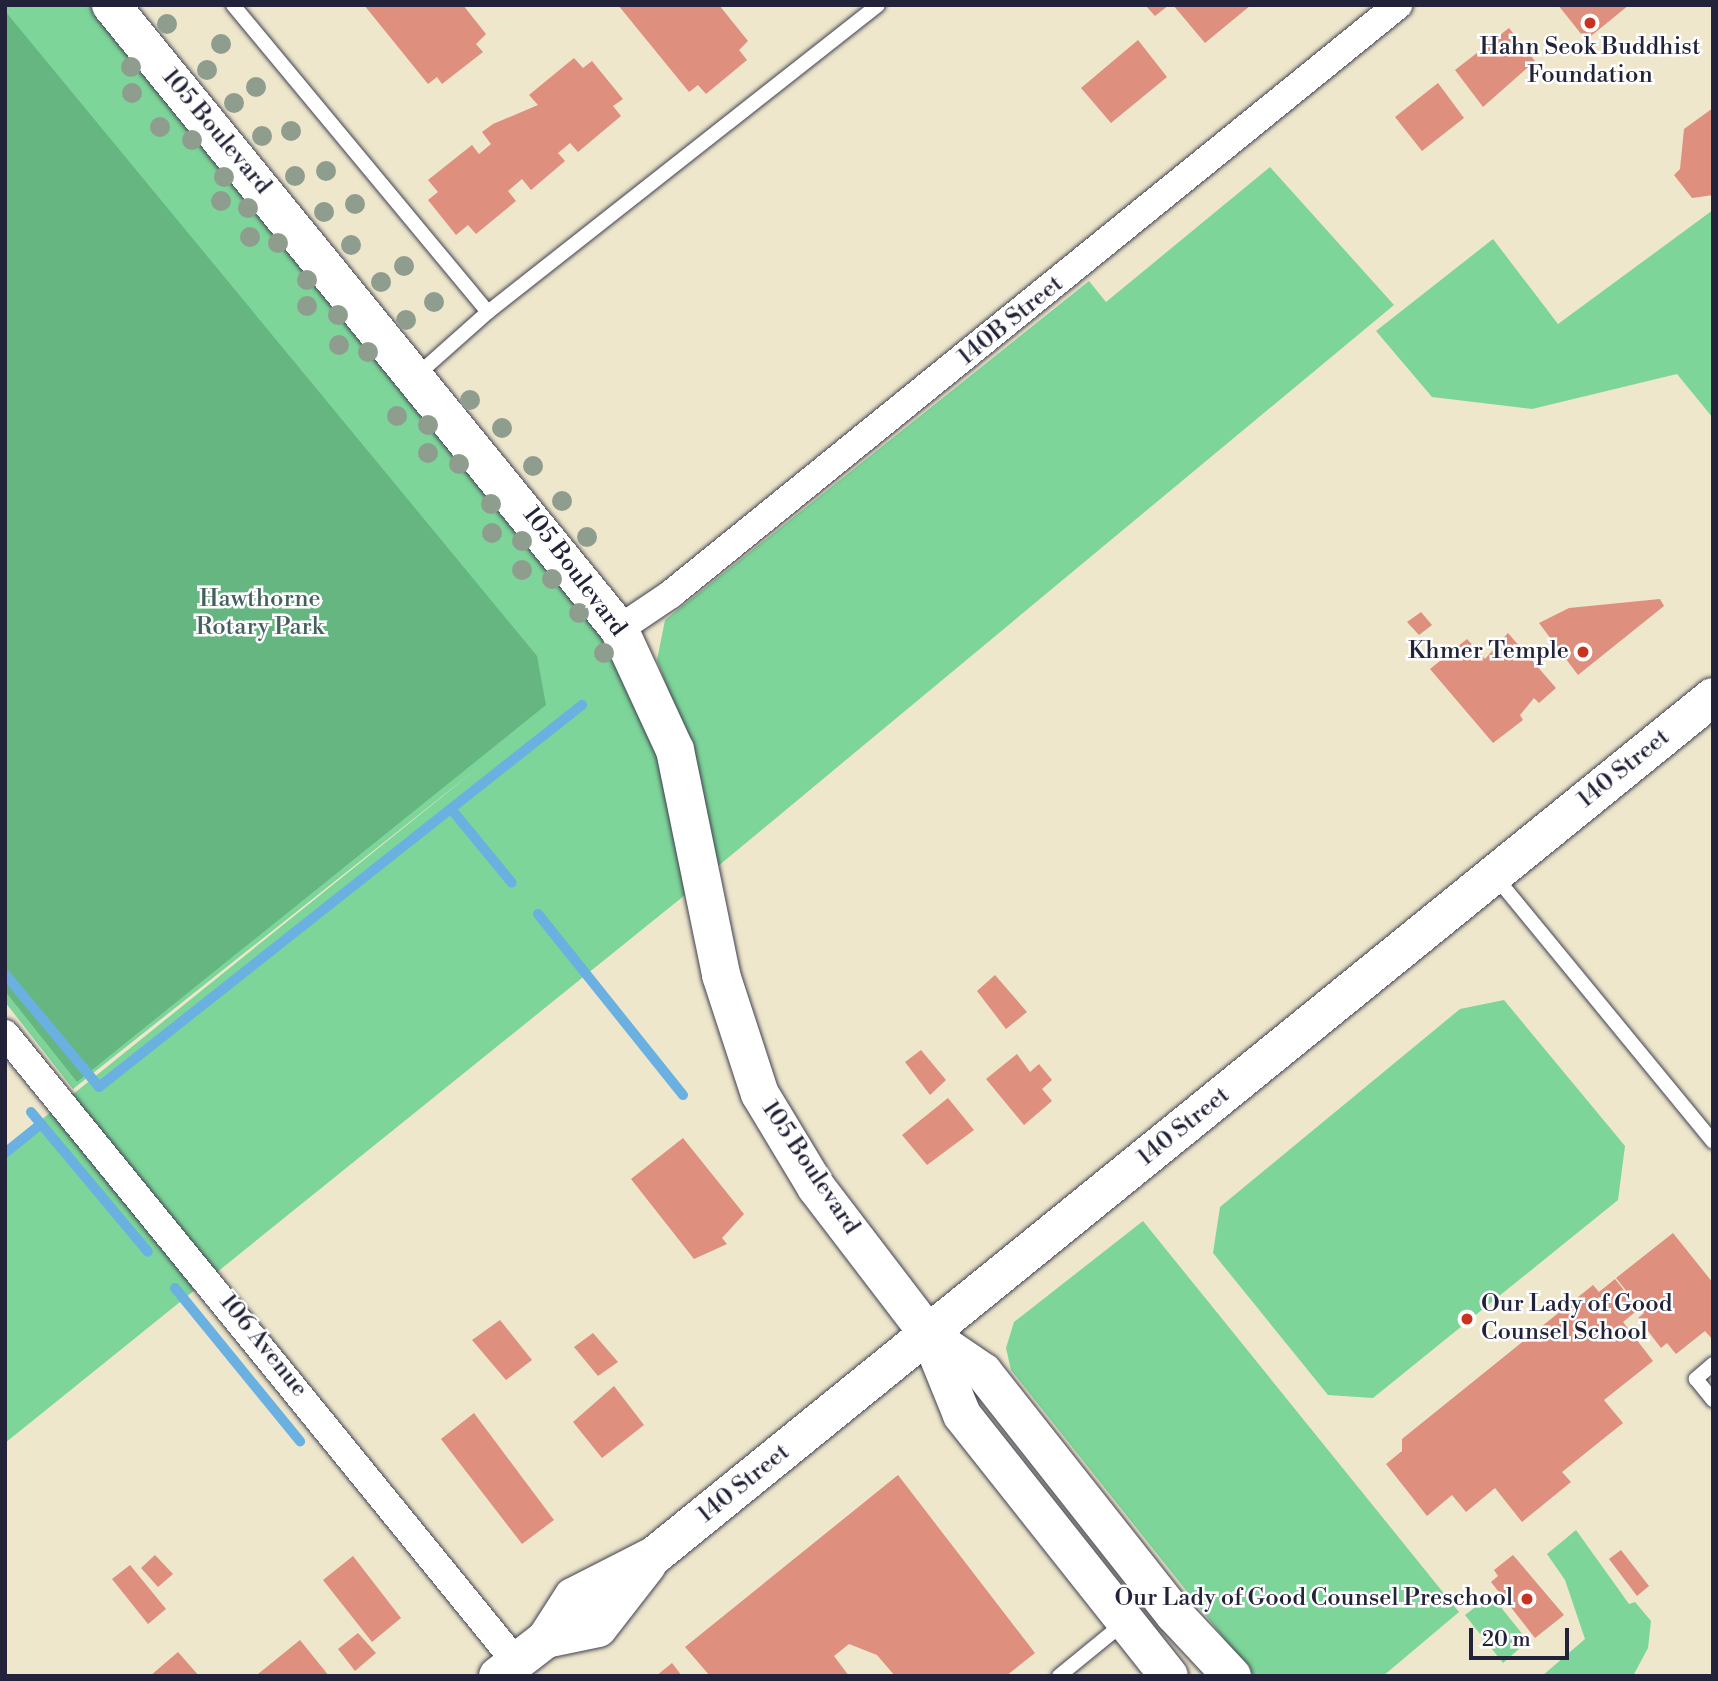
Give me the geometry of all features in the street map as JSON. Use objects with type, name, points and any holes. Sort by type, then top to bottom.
[{"type":"street","name":"105 Boulevard","points":[[111,5],[417,374],[619,629],[675,750],[721,975],[760,1094],[816,1187],[930,1336],[962,1415],[1169,1676]]},
{"type":"street","name":"140B Street","points":[[619,629],[671,594],[1398,5]]},
{"type":"street","name":"140 Street","points":[[520,1659],[598,1628],[655,1555],[930,1336],[1713,697]]},
{"type":"street","name":"106 Avenue","points":[[5,1034],[520,1659]]},
{"type":"street","name":"105 Boulevard","points":[[930,1336],[983,1372],[1174,1614],[1232,1676]]},
{"type":"lane","points":[[233,5],[488,312]]},
{"type":"lane","points":[[417,374],[488,312],[878,5]]},
{"type":"lane","points":[[1493,874],[1713,1142]]},
{"type":"lane","points":[[1713,1364],[1696,1379],[1713,1400]]},
{"type":"lane","points":[[1059,1676],[1126,1621]]},
{"type":"green space","name":"Hawthorne Rotary Park","points":[[5,5],[89,5],[562,580],[605,641],[658,757],[685,895],[5,1443],[5,1149],[484,763],[73,1089],[5,1002]]},
{"type":"green space","name":"Hawthorne Rotary Park","points":[[5,11],[537,656],[546,705],[77,1082],[5,991]]},
{"type":"green space","points":[[1270,167],[1394,305],[717,867],[700,775],[657,660],[665,620],[1089,281],[1106,302]]},
{"type":"green space","points":[[1713,210],[1713,418],[1677,374],[1532,409],[1432,397],[1376,331],[1493,239],[1558,324]]},
{"type":"green space","points":[[1504,1000],[1625,1146],[1618,1200],[1373,1398],[1328,1395],[1213,1253],[1220,1207],[1460,1009]]},
{"type":"green space","points":[[1143,1221],[1459,1612],[1383,1676],[1254,1676],[1011,1370],[1006,1348],[1014,1322]]},
{"type":"green space","points":[[1576,1530],[1629,1604],[1635,1602],[1651,1621],[1648,1648],[1633,1676],[1542,1676],[1585,1639],[1565,1580],[1547,1554]]},
{"type":"green space","points":[[1491,1595],[1528,1641],[1503,1663],[1465,1615]]},
{"type":"building","points":[[364,5],[463,5],[486,34],[476,44],[483,52],[442,84],[437,77],[428,84]]},
{"type":"building","points":[[618,5],[719,5],[748,41],[739,50],[747,60],[706,94],[698,85],[689,92]]},
{"type":"building","points":[[1145,5],[1169,5],[1155,16]]},
{"type":"building","points":[[1173,5],[1251,5],[1205,43]]},
{"type":"building","name":"Hahn Seok Buddhist Foundation","points":[[1558,5],[1629,5],[1586,40]]},
{"type":"building","points":[[1509,28],[1535,61],[1483,107],[1455,70]]},
{"type":"building","points":[[1138,40],[1167,77],[1111,123],[1081,88]]},
{"type":"building","points":[[574,58],[583,68],[592,61],[623,99],[613,106],[621,116],[578,152],[570,143],[558,153],[565,161],[531,190],[522,179],[508,191],[516,201],[476,234],[468,225],[456,235],[428,200],[438,192],[428,180],[472,145],[479,154],[491,144],[482,132],[493,124],[538,105],[529,95]]},
{"type":"building","points":[[1438,83],[1464,118],[1422,151],[1395,117]]},
{"type":"building","points":[[1713,108],[1713,195],[1692,198],[1674,175],[1680,169],[1684,129]]},
{"type":"building","name":"Khmer Temple","points":[[1660,599],[1664,606],[1578,675],[1539,623],[1569,608]]},
{"type":"building","points":[[1421,612],[1432,625],[1419,635],[1407,622]]},
{"type":"building","points":[[1508,633],[1556,688],[1539,703],[1534,698],[1520,715],[1523,720],[1493,743],[1430,669],[1467,639],[1485,659]]},
{"type":"building","points":[[995,975],[1027,1012],[1006,1029],[977,991]]},
{"type":"building","points":[[921,1050],[946,1080],[930,1095],[905,1062]]},
{"type":"building","points":[[1017,1054],[1030,1072],[1039,1064],[1052,1080],[1042,1089],[1052,1101],[1024,1125],[986,1079]]},
{"type":"building","points":[[948,1098],[974,1130],[927,1165],[902,1135]]},
{"type":"building","points":[[683,1138],[744,1214],[722,1238],[727,1244],[694,1259],[631,1179]]},
{"type":"building","points":[[1673,1233],[1713,1283],[1713,1340],[1705,1331],[1676,1354],[1667,1343],[1661,1348],[1638,1318],[1644,1313],[1616,1278]]},
{"type":"building","points":[[1615,1279],[1639,1309],[1623,1322],[1653,1361],[1604,1400],[1623,1423],[1562,1472],[1571,1482],[1522,1522],[1495,1488],[1466,1512],[1452,1495],[1427,1516],[1386,1464],[1402,1451],[1402,1439],[1593,1285],[1599,1292]]},
{"type":"building","points":[[500,1320],[532,1360],[506,1380],[472,1340]]},
{"type":"building","points":[[593,1333],[618,1362],[598,1376],[574,1347]]},
{"type":"building","points":[[614,1386],[644,1425],[602,1458],[573,1422]]},
{"type":"building","points":[[474,1413],[554,1520],[522,1544],[441,1439]]},
{"type":"building","points":[[898,1475],[1035,1653],[1006,1676],[895,1676],[877,1655],[849,1644],[834,1656],[849,1676],[710,1676],[685,1647]]},
{"type":"building","points":[[1621,1550],[1649,1586],[1637,1596],[1609,1559]]},
{"type":"building","points":[[155,1555],[173,1574],[158,1587],[141,1568]]},
{"type":"building","name":"Our Lady of Good Counsel Preschool","points":[[1513,1555],[1564,1615],[1535,1638],[1491,1582],[1498,1576],[1494,1570]]},
{"type":"building","points":[[353,1556],[401,1618],[372,1642],[323,1580]]},
{"type":"building","points":[[130,1565],[166,1609],[148,1624],[112,1579]]},
{"type":"building","points":[[358,1633],[376,1653],[355,1671],[338,1649]]},
{"type":"building","points":[[300,1640],[329,1676],[259,1676],[258,1674]]},
{"type":"building","points":[[178,1652],[199,1676],[150,1676]]},
{"type":"building","points":[[672,1663],[682,1676],[656,1676]]},
{"type":"waterway","points":[[5,974],[99,1087],[582,705]]},
{"type":"waterway","points":[[452,810],[512,883]]},
{"type":"waterway","points":[[538,914],[683,1095]]},
{"type":"waterway","points":[[31,1112],[148,1252]]},
{"type":"waterway","points":[[5,1153],[41,1124]]},
{"type":"waterway","points":[[175,1288],[300,1441]]},
{"type":"place","name":"Hahn Seok Buddhist Foundation","points":[[1590,23]]},
{"type":"place","name":"Khmer Temple","points":[[1583,652]]},
{"type":"place","name":"Our Lady of Good Counsel School","points":[[1467,1319]]},
{"type":"place","name":"Our Lady of Good Counsel Preschool","points":[[1527,1599]]}]
